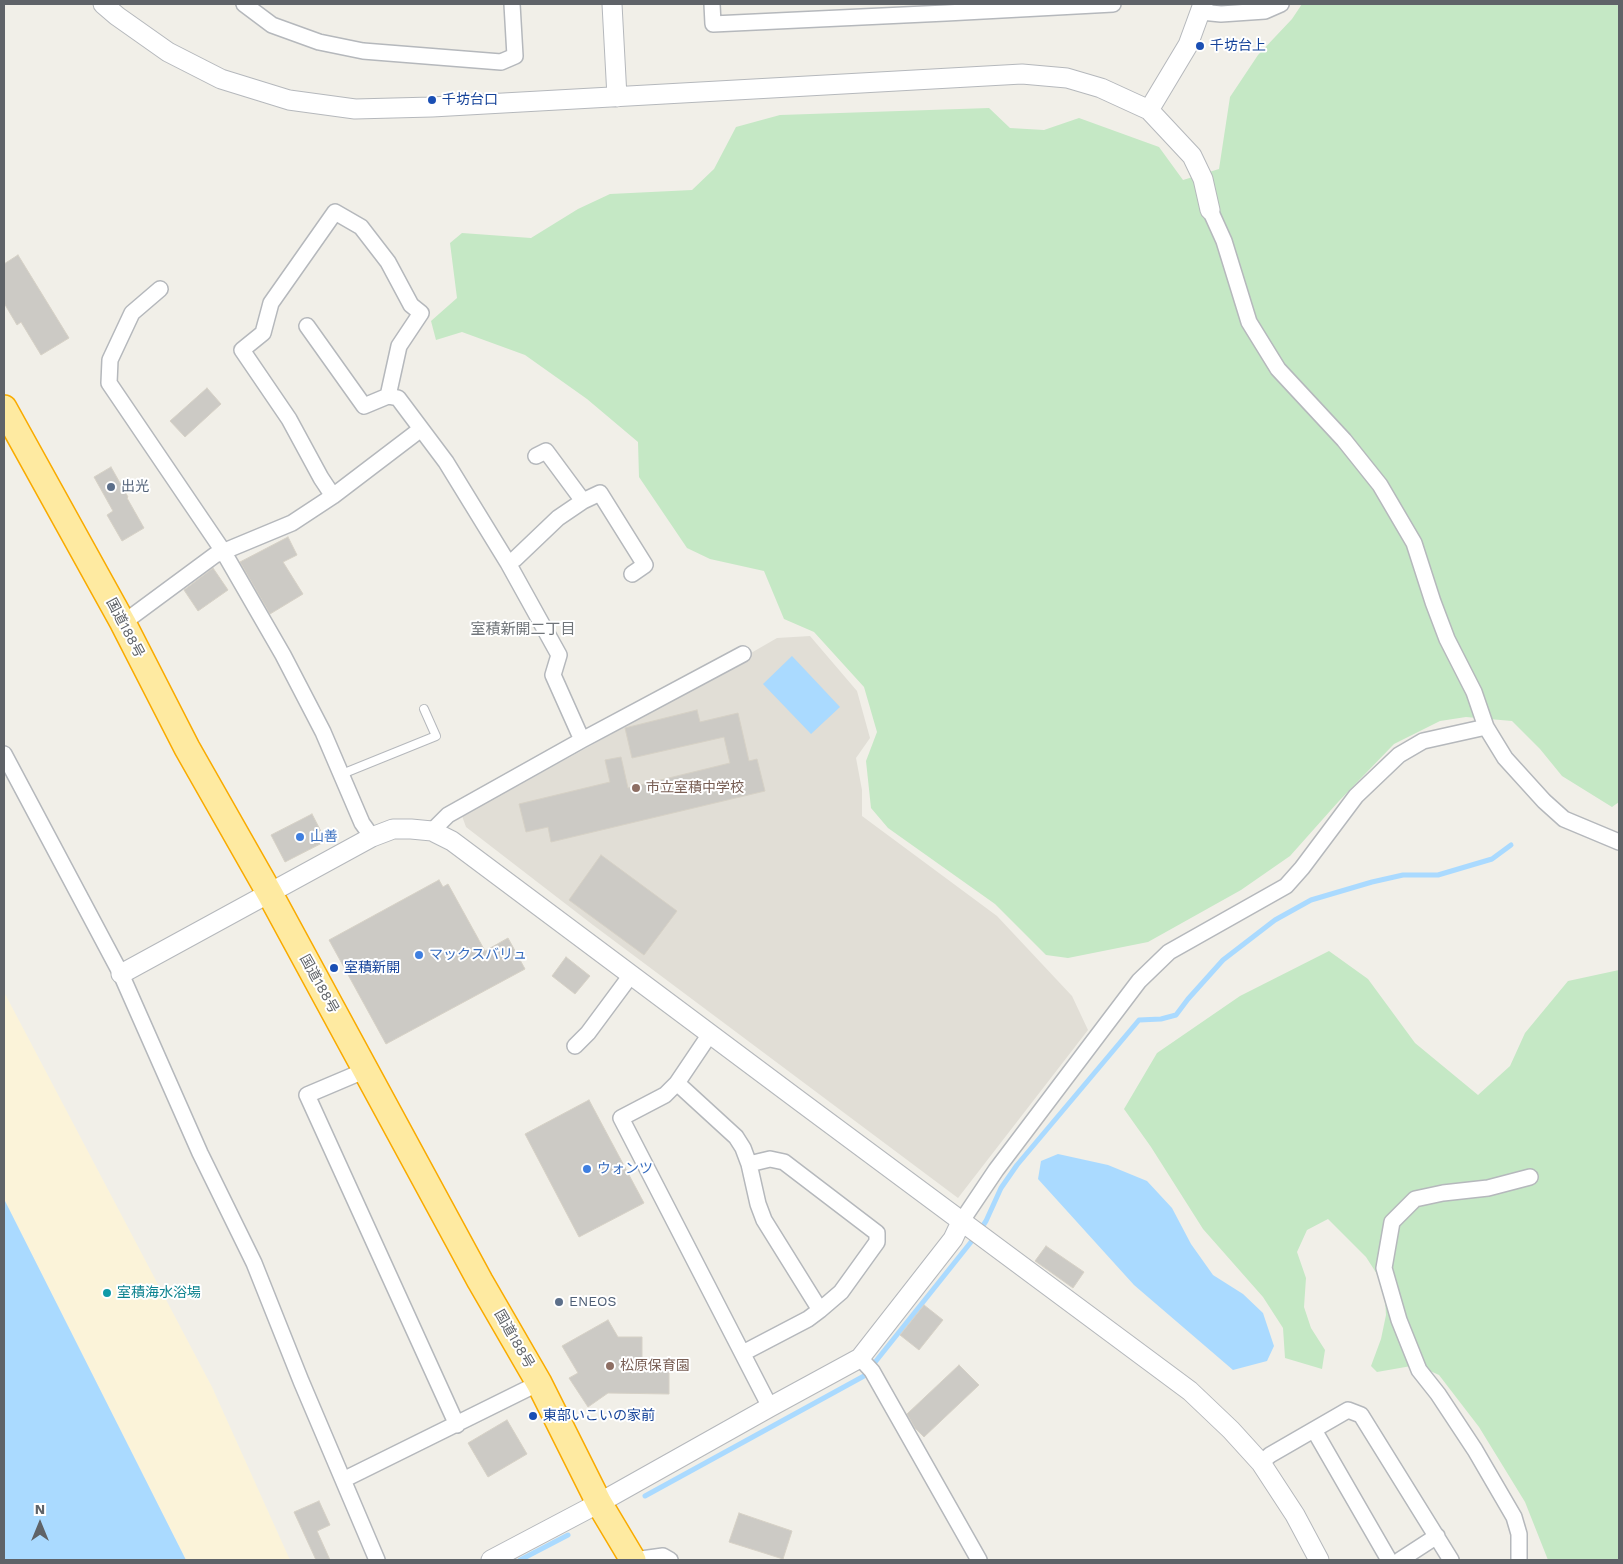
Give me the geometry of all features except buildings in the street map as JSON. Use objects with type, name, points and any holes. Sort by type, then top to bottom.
[{"type":"highway","name":"国道188号","points":[[4,408],[123,623],[187,748],[270,894],[480,1281],[540,1383],[599,1502],[633,1560]]},
{"type":"street","points":[[103,4],[168,52],[221,79],[289,100],[354,109],[432,107],[1022,74],[1067,78],[1101,88],[1149,110],[1192,156],[1203,179],[1210,210],[1224,241],[1249,322],[1278,369],[1344,440],[1380,486],[1414,543],[1444,630],[1474,692],[1486,727],[1505,758],[1544,802],[1564,819],[1619,842]]},
{"type":"street","points":[[244,4],[272,25],[319,42],[363,51],[501,62],[515,56],[512,4]]},
{"type":"street","points":[[612,4],[617,97]]},
{"type":"street","points":[[712,4],[713,24],[946,9],[1113,4]]},
{"type":"street","points":[[1149,110],[1188,45],[1202,8],[1221,14],[1265,12],[1280,4]]},
{"type":"street","points":[[333,496],[289,419],[242,350],[263,333],[271,303],[335,212],[361,227],[388,262],[411,305],[422,313],[398,346],[388,396]]},
{"type":"street","points":[[160,289],[132,313],[110,360],[109,383],[223,551],[283,655],[323,732],[362,823],[372,837]]},
{"type":"street","points":[[307,326],[364,406],[388,396],[398,398],[446,462],[508,563],[559,655],[553,675],[582,740]]},
{"type":"street","points":[[123,623],[215,555],[292,523],[333,496],[421,429]]},
{"type":"street","points":[[536,456],[546,451],[583,501]]},
{"type":"street","points":[[508,563],[515,559],[558,518],[583,501],[600,493],[645,565],[632,574]]},
{"type":"street","points":[[432,831],[448,816],[582,740],[743,654]]},
{"type":"street","points":[[491,1560],[860,1358],[953,1238],[996,1170],[1140,981],[1169,952],[1286,886],[1302,868],[1356,796],[1399,755],[1423,741],[1486,727]]},
{"type":"street","points":[[4,754],[121,974],[200,1152],[254,1263],[301,1381],[377,1560]]},
{"type":"street","points":[[121,974],[372,837],[393,829],[432,831],[452,840],[1190,1391],[1231,1430],[1261,1463],[1295,1515],[1319,1560]]},
{"type":"street","points":[[575,1046],[588,1033],[631,975]]},
{"type":"street","points":[[710,1034],[677,1083],[665,1095],[622,1118],[770,1406]]},
{"type":"street","points":[[366,1070],[307,1094],[457,1425]]},
{"type":"street","points":[[677,1083],[736,1137],[749,1164],[758,1204],[764,1220],[820,1310]]},
{"type":"street","points":[[743,1353],[808,1319],[820,1310],[841,1292],[877,1242],[877,1233],[784,1162],[770,1159],[749,1164]]},
{"type":"street","points":[[1519,1560],[1519,1534],[1514,1517],[1438,1394],[1419,1370],[1399,1320],[1384,1268],[1392,1222],[1415,1199],[1443,1193],[1488,1188],[1530,1177]]},
{"type":"street","points":[[860,1358],[872,1371],[979,1560]]},
{"type":"street","points":[[344,1480],[457,1425],[516,1393],[540,1383]]},
{"type":"street","points":[[1261,1463],[1270,1455],[1348,1410],[1361,1415],[1451,1560]]},
{"type":"street","points":[[1314,1430],[1389,1560]]},
{"type":"street","points":[[1400,1560],[1436,1536]]},
{"type":"street","points":[[633,1560],[663,1556],[670,1560]]},
{"type":"lane","points":[[342,774],[436,736],[424,709]]},
{"type":"shaded area","points":[[810,636],[857,691],[870,738],[856,758],[862,790],[862,816],[997,916],[1072,996],[1088,1030],[958,1198],[593,925],[466,827],[462,816],[590,746],[777,638]]},
{"type":"green space","points":[[1302,4],[1619,4],[1619,802],[1612,807],[1562,776],[1540,749],[1512,721],[1466,717],[1440,721],[1394,744],[1339,801],[1290,856],[1241,890],[1148,942],[1068,958],[1046,955],[995,904],[888,828],[871,808],[866,761],[877,732],[864,687],[814,632],[784,619],[764,571],[710,559],[687,548],[639,477],[638,442],[587,399],[525,355],[462,332],[436,340],[431,321],[457,298],[450,243],[462,233],[531,238],[578,209],[610,194],[692,190],[714,169],[736,127],[780,115],[989,108],[1010,128],[1044,130],[1079,118],[1159,147],[1183,180],[1219,169],[1230,97],[1258,55],[1292,19]]},
{"type":"green space","points":[[1329,951],[1368,979],[1415,1043],[1478,1095],[1510,1066],[1525,1033],[1568,981],[1619,970],[1619,1560],[1548,1560],[1525,1502],[1479,1427],[1439,1375],[1417,1365],[1377,1372],[1371,1366],[1381,1339],[1386,1315],[1384,1285],[1366,1257],[1328,1219],[1307,1230],[1297,1252],[1306,1278],[1304,1307],[1311,1328],[1325,1350],[1322,1369],[1285,1358],[1283,1328],[1263,1297],[1203,1229],[1151,1147],[1124,1109],[1157,1053],[1240,996]]},
{"type":"sand","name":"室積海水浴場","points":[[4,992],[212,1387],[290,1560],[186,1560],[4,1199]]},
{"type":"water","points":[[792,656],[840,707],[811,734],[763,684]]},
{"type":"water","points":[[1058,1154],[1108,1165],[1147,1181],[1172,1208],[1191,1244],[1213,1275],[1243,1294],[1263,1313],[1274,1346],[1267,1361],[1233,1370],[1134,1285],[1038,1179],[1041,1161]]},
{"type":"water","points":[[4,1199],[186,1560],[4,1560]]},
{"type":"waterway","points":[[980,1230],[1001,1188],[1017,1165],[1139,1020],[1161,1019],[1176,1015],[1223,960],[1275,920],[1311,900],[1403,875],[1438,875],[1492,859],[1511,845]]},
{"type":"waterway","points":[[645,1496],[864,1376],[975,1237]]},
{"type":"waterway","points":[[520,1560],[568,1535]]},
{"type":"place","name":"千坊台上","points":[[1200,46]]},
{"type":"place","name":"千坊台口","points":[[432,100]]},
{"type":"place","name":"出光","points":[[111,487]]},
{"type":"place","name":"市立室積中学校","points":[[636,788]]},
{"type":"place","name":"山善","points":[[300,837]]},
{"type":"place","name":"マックスバリュ","points":[[419,955]]},
{"type":"place","name":"室積新開","points":[[334,968]]},
{"type":"place","name":"ウォンツ","points":[[587,1169]]},
{"type":"place","name":"室積海水浴場","points":[[107,1293]]},
{"type":"place","name":"ENEOS","points":[[559,1302]]},
{"type":"place","name":"松原保育園","points":[[610,1366]]},
{"type":"place","name":"東部いこいの家前","points":[[533,1416]]},
{"type":"district","name":"室積新開二丁目","points":[[523,630]]}]
